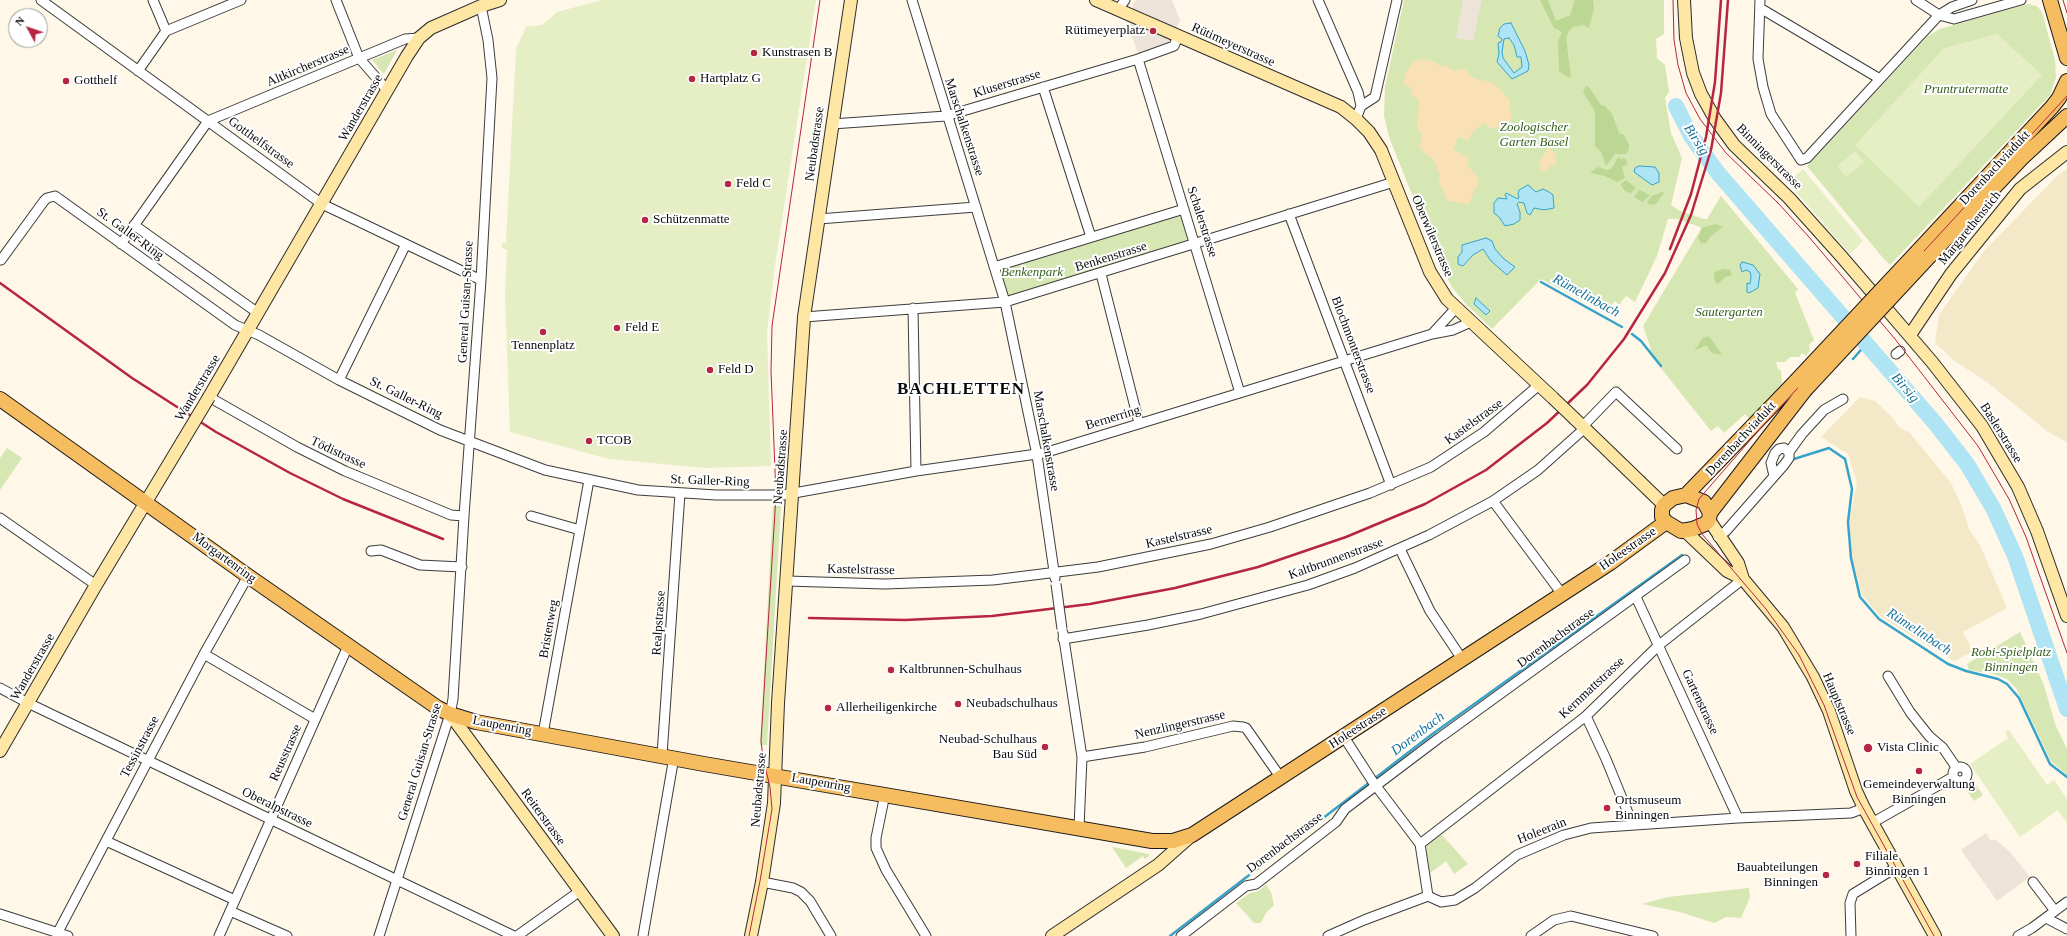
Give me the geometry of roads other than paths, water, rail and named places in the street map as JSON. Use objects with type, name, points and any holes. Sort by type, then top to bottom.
[{"type":"main road","points":[[420,38],[431,28],[481,3],[500,0]]},
{"type":"main road","name":"Neubadstrasse","points":[[751,936],[770,837],[776,776],[804,317],[851,0]]},
{"type":"main road","name":"Rütimeyerstrasse","points":[[1096,0],[1122,5],[1178,36],[1341,107],[1356,119]]},
{"type":"main road","name":"Binningerstrasse","points":[[1684,0],[1686,38],[1693,73],[1701,94],[1715,119],[1734,145],[1800,208],[1871,290]]},
{"type":"main road","points":[[2048,1],[2067,58]]},
{"type":"main road","name":"Wanderstrasse","points":[[0,751],[96,585],[209,397],[322,204],[387,90],[420,38]]},
{"type":"main road","name":"Dorenbachviadukt","points":[[1922,256],[2052,107],[2059,98],[2067,81]]},
{"type":"main road","name":"Dorenbachviadukt","points":[[1922,256],[2067,116]]},
{"type":"main road","name":"Oberwilerstrasse","points":[[1356,119],[1376,141],[1430,272],[1447,299],[1581,424],[1664,505]]},
{"type":"main road","name":"Margarethenstich","points":[[1910,336],[1951,274],[2020,189],[2067,152]]},
{"type":"main road","points":[[1800,385],[1922,256]]},
{"type":"main road","name":"Baslerstrasse","points":[[1871,290],[1957,392],[1982,426],[2000,455],[2018,487],[2037,531],[2067,616]]},
{"type":"main road","name":"Dorenbachviadukt","points":[[1686,495],[1800,385]]},
{"type":"main road","name":"Dorenbachviadukt","points":[[1709,516],[1800,385]]},
{"type":"main road","name":"Morgartenring","points":[[0,399],[248,576],[438,708],[450,714]]},
{"type":"main road","points":[[1686,495],[1704,502],[1709,516],[1698,527],[1685,531],[1676,529],[1666,522],[1662,517],[1662,510],[1664,505],[1673,498],[1686,495]]},
{"type":"main road","name":"Hauptstrasse","points":[[1709,516],[1718,537],[1738,563],[1743,579],[1783,627],[1813,676],[1829,711],[1856,791],[1864,808],[1936,936]]},
{"type":"main road","name":"Holeestrasse","points":[[1052,936],[1146,874],[1186,842],[1192,835],[1562,594],[1666,522]]},
{"type":"main road","name":"Hauptstrasse","points":[[1685,531],[1727,571],[1743,579]]},
{"type":"main road","name":"Laupenring","points":[[450,714],[476,722],[1152,841],[1173,841],[1192,835]]},
{"type":"main road","name":"Reiterstrasse","points":[[450,714],[613,936]]},
{"type":"street","name":"Gotthelfstrasse","points":[[41,0],[322,204],[481,280]]},
{"type":"street","points":[[153,0],[166,31]]},
{"type":"street","points":[[138,71],[166,31],[241,0]]},
{"type":"street","points":[[336,0],[359,58],[387,90]]},
{"type":"street","name":"Marschalkenstrasse","points":[[912,0],[946,116],[1005,302],[1037,455],[1063,639],[1082,757],[1079,828]]},
{"type":"street","points":[[1318,0],[1358,92],[1361,106],[1356,119]]},
{"type":"street","points":[[1361,106],[1375,97],[1397,0]]},
{"type":"street","points":[[1916,0],[1940,15],[1954,19],[2021,0]]},
{"type":"street","points":[[1880,79],[1760,4],[1758,59],[1763,87],[1771,114],[1801,160],[1807,158],[1940,15],[1966,1],[1967,15]]},
{"type":"street","name":"General Guisan-Strasse","points":[[379,936],[398,880],[438,746],[450,714],[456,674],[464,516],[481,280],[492,78],[488,40],[481,3]]},
{"type":"street","name":"Kluserstrasse","points":[[832,124],[946,116],[1138,59],[1174,46],[1178,36]]},
{"type":"street","name":"Altkircherstrasse","points":[[208,121],[405,39],[420,38]]},
{"type":"street","name":"Schalerstrasse","points":[[1138,59],[1196,244],[1240,393]]},
{"type":"street","points":[[1044,87],[1091,237]]},
{"type":"street","points":[[121,244],[208,121]]},
{"type":"street","name":"Benkenstrasse","points":[[804,317],[1005,302],[1101,274],[1394,182]]},
{"type":"street","name":"St. Galler-Ring","points":[[1,260],[46,198],[55,196],[234,325],[259,335],[339,380],[440,430],[469,442],[545,470],[638,490],[716,495],[776,495],[793,493]]},
{"type":"street","points":[[818,220],[976,207]]},
{"type":"street","name":"Benkenstrasse","points":[[994,267],[1184,209]]},
{"type":"street","name":"Blochmonterstrasse","points":[[1289,214],[1391,485]]},
{"type":"street","name":"St. Galler-Ring","points":[[134,224],[258,313]]},
{"type":"street","points":[[339,380],[406,244]]},
{"type":"street","points":[[1101,274],[1139,423]]},
{"type":"street","points":[[913,308],[916,472]]},
{"type":"street","points":[[1432,334],[1438,325],[1456,308]]},
{"type":"street","name":"Bernerring","points":[[793,493],[916,472],[1037,455],[1432,334],[1453,330],[1471,322]]},
{"type":"street","name":"Kastelstrasse","points":[[787,581],[842,584],[924,584],[1054,573],[1134,560],[1211,544],[1296,518],[1391,485],[1431,467],[1465,446],[1498,422],[1539,385]]},
{"type":"street","name":"Kaltbrunnenstrasse","points":[[1063,639],[1148,625],[1247,603],[1308,585],[1400,549],[1493,502],[1538,470],[1581,424],[1616,392],[1677,449]]},
{"type":"street","name":"Tödistrasse","points":[[209,397],[297,447],[345,471],[451,515],[464,516]]},
{"type":"street","points":[[1718,537],[1726,530],[1789,458],[1789,452],[1802,434],[1824,410],[1843,399]]},
{"type":"street","points":[[1774,476],[1771,463],[1775,453],[1779,449],[1784,448],[1789,452]]},
{"type":"street","name":"Bristenweg","points":[[543,734],[589,480]]},
{"type":"street","name":"Realpstrasse","points":[[643,936],[668,756],[680,493]]},
{"type":"street","points":[[1493,502],[1562,594]]},
{"type":"street","points":[[531,516],[580,530]]},
{"type":"street","points":[[0,518],[96,585]]},
{"type":"street","points":[[1400,549],[1430,611],[1462,659]]},
{"type":"street","points":[[371,551],[381,550],[420,565],[462,566]]},
{"type":"street","name":"Dorenbachstrasse","points":[[1181,936],[1246,886],[1256,884],[1336,822],[1345,809],[1373,782],[1440,737],[1636,597],[1685,560]]},
{"type":"street","name":"Tessinstrasse","points":[[58,932],[204,654],[248,576]]},
{"type":"street","name":"Kernmattstrasse","points":[[1420,844],[1586,716],[1659,645],[1743,579]]},
{"type":"street","name":"Gartenstrasse","points":[[1636,597],[1738,818]]},
{"type":"street","name":"Reusstrasse","points":[[219,936],[348,646]]},
{"type":"street","points":[[204,654],[315,719]]},
{"type":"street","points":[[1888,676],[1910,712],[1929,736],[1943,748],[1956,767],[1964,768],[1966,777],[1959,781],[1953,777]]},
{"type":"street","name":"Oberalpstrasse","points":[[0,688],[28,704],[516,936]]},
{"type":"street","points":[[1586,716],[1606,759],[1633,825]]},
{"type":"street","name":"Nenzlingerstrasse","points":[[1082,757],[1145,747],[1233,726],[1243,727],[1246,728],[1281,778]]},
{"type":"street","points":[[1328,936],[1364,920],[1428,896],[1420,844],[1373,782],[1344,737]]},
{"type":"street","points":[[1953,777],[1952,774],[1956,767]]},
{"type":"street","points":[[1872,823],[1953,777]]},
{"type":"street","points":[[885,794],[877,834],[876,848],[886,870],[926,936]]},
{"type":"street","name":"Holeerain","points":[[1428,896],[1441,902],[1455,900],[1475,888],[1515,856],[1564,835],[1599,827],[1738,818],[1851,813],[1864,808]]},
{"type":"street","points":[[106,841],[235,900]]},
{"type":"street","points":[[1851,936],[1850,903],[1853,894],[1897,867]]},
{"type":"street","points":[[762,882],[793,888],[801,892],[810,901],[831,936]]},
{"type":"street","points":[[2033,882],[2055,912]]},
{"type":"street","points":[[516,936],[580,890]]},
{"type":"street","points":[[2022,935],[2067,902]]},
{"type":"street","points":[[230,911],[287,936]]},
{"type":"street","points":[[0,914],[68,936]]},
{"type":"street","points":[[1531,936],[1554,920],[1571,916],[1653,936]]},
{"type":"street","points":[[2046,918],[2067,928]]},
{"type":"water","points":[[1511,23],[1525,51],[1529,65],[1528,71],[1512,79],[1497,62],[1499,54],[1498,43],[1501,42],[1502,39],[1498,36],[1500,28],[1504,24]],"holes":[[[1509,38],[1514,45],[1517,57],[1521,57],[1522,67],[1514,73],[1503,58],[1502,52],[1504,39]]]},
{"type":"water","points":[[1639,166],[1655,167],[1659,173],[1659,182],[1652,185],[1634,172],[1635,168]]},
{"type":"water","points":[[1528,185],[1536,192],[1543,189],[1553,195],[1554,208],[1544,210],[1534,208],[1530,215],[1527,213],[1524,203],[1519,202],[1517,204],[1520,212],[1520,220],[1514,224],[1505,226],[1499,217],[1494,213],[1494,203],[1498,198],[1507,199],[1505,195],[1506,193],[1518,199],[1519,190]]},
{"type":"water","points":[[1486,238],[1492,241],[1495,249],[1504,259],[1515,267],[1507,275],[1491,261],[1483,249],[1473,255],[1463,266],[1458,264],[1458,257],[1462,252],[1462,245]]},
{"type":"water","points":[[1742,262],[1753,265],[1760,274],[1758,288],[1749,293],[1747,292],[1747,283],[1750,284],[1751,276],[1750,272],[1746,270],[1742,272],[1740,265]]},
{"type":"water","points":[[1476,298],[1490,311],[1486,315],[1474,304]]},
{"type":"waterway","name":"Birsig","points":[[1676,106],[1691,136],[1718,173],[1935,423],[1967,464],[1993,508],[2015,556],[2067,709]]},
{"type":"waterway","name":"Rümelinbach","points":[[1541,282],[1622,327]]},
{"type":"waterway","name":"Rümelinbach","points":[[1632,334],[1641,341],[1661,366]]},
{"type":"waterway","name":"Dorenbach","points":[[1853,359],[1866,344]]},
{"type":"waterway","name":"Rümelinbach","points":[[1794,459],[1829,448],[1845,459],[1852,489],[1848,522],[1851,558],[1860,597],[1879,619],[1948,664],[1966,671],[1998,679],[2007,684],[2019,698],[2050,764],[2067,777]]},
{"type":"waterway","name":"Dorenbach","points":[[1170,936],[1431,735],[1682,555]]},
{"type":"tram line","points":[[749,936],[772,809],[770,787],[763,758],[761,741],[776,495],[771,371],[772,326],[820,0]]},
{"type":"tram line","points":[[1673,0],[1674,40],[1678,65],[1686,93],[1700,119],[1726,153],[1778,203],[1809,237],[1895,339],[1978,446],[2009,499],[2026,537],[2067,653]]},
{"type":"tram line","points":[[2063,0],[2067,13]]},
{"type":"tram line","points":[[1934,936],[1857,797],[1824,705],[1799,655],[1766,609],[1702,534],[1697,524],[1696,510],[1699,499],[1759,430],[2067,96]]},
{"type":"railway","points":[[1670,249],[1691,194],[1706,137],[1715,82],[1721,0]]},
{"type":"railway","points":[[809,618],[905,620],[992,616],[1090,604],[1175,588],[1258,567],[1346,537],[1425,504],[1486,470],[1547,423],[1587,385],[1624,339],[1665,273],[1691,215],[1711,150],[1721,93],[1728,0]]},
{"type":"railway","points":[[0,283],[132,378],[216,432],[290,473],[343,499],[443,539]]},
{"type":"place","name":"Rütimeyerplatz","points":[[1153,31]]},
{"type":"place","name":"Kunstrasen B","points":[[754,53]]},
{"type":"place","name":"Hartplatz G","points":[[692,79]]},
{"type":"place","name":"Gotthelf","points":[[66,81]]},
{"type":"place","name":"Feld C","points":[[728,184]]},
{"type":"place","name":"Schützenmatte","points":[[645,220]]},
{"type":"place","name":"Feld E","points":[[617,328]]},
{"type":"place","name":"Tennenplatz","points":[[543,332]]},
{"type":"place","name":"Feld D","points":[[710,370]]},
{"type":"place","name":"TCOB","points":[[589,441]]},
{"type":"place","name":"Kaltbrunnen-Schulhaus","points":[[891,670]]},
{"type":"place","name":"Neubadschulhaus","points":[[958,704]]},
{"type":"place","name":"Allerheiligenkirche","points":[[828,708]]},
{"type":"place","name":"Neubad-Schulhaus Bau Süd","points":[[1045,747]]},
{"type":"place","name":"Vista Clinic","points":[[1868,748]]},
{"type":"place","name":"Gemeindeverwaltung Binningen","points":[[1919,771]]},
{"type":"place","name":"Ortsmuseum Binningen","points":[[1607,808]]},
{"type":"place","name":"Filiale Binningen 1","points":[[1857,864]]},
{"type":"place","name":"Bauabteilungen Binningen","points":[[1826,875]]},
{"type":"district","name":"BACHLETTEN","points":[[961,390]]},
{"type":"park label","name":"Pruntrutermatte","points":[[1966,90]]},
{"type":"park label","name":"Zoologischer Garten Basel","points":[[1534,136]]},
{"type":"park label","name":"Benkenpark","points":[[1032,273]]},
{"type":"park label","name":"Sautergarten","points":[[1729,313]]},
{"type":"park label","name":"Robi-Spielplatz Binningen","points":[[2011,660]]}]
